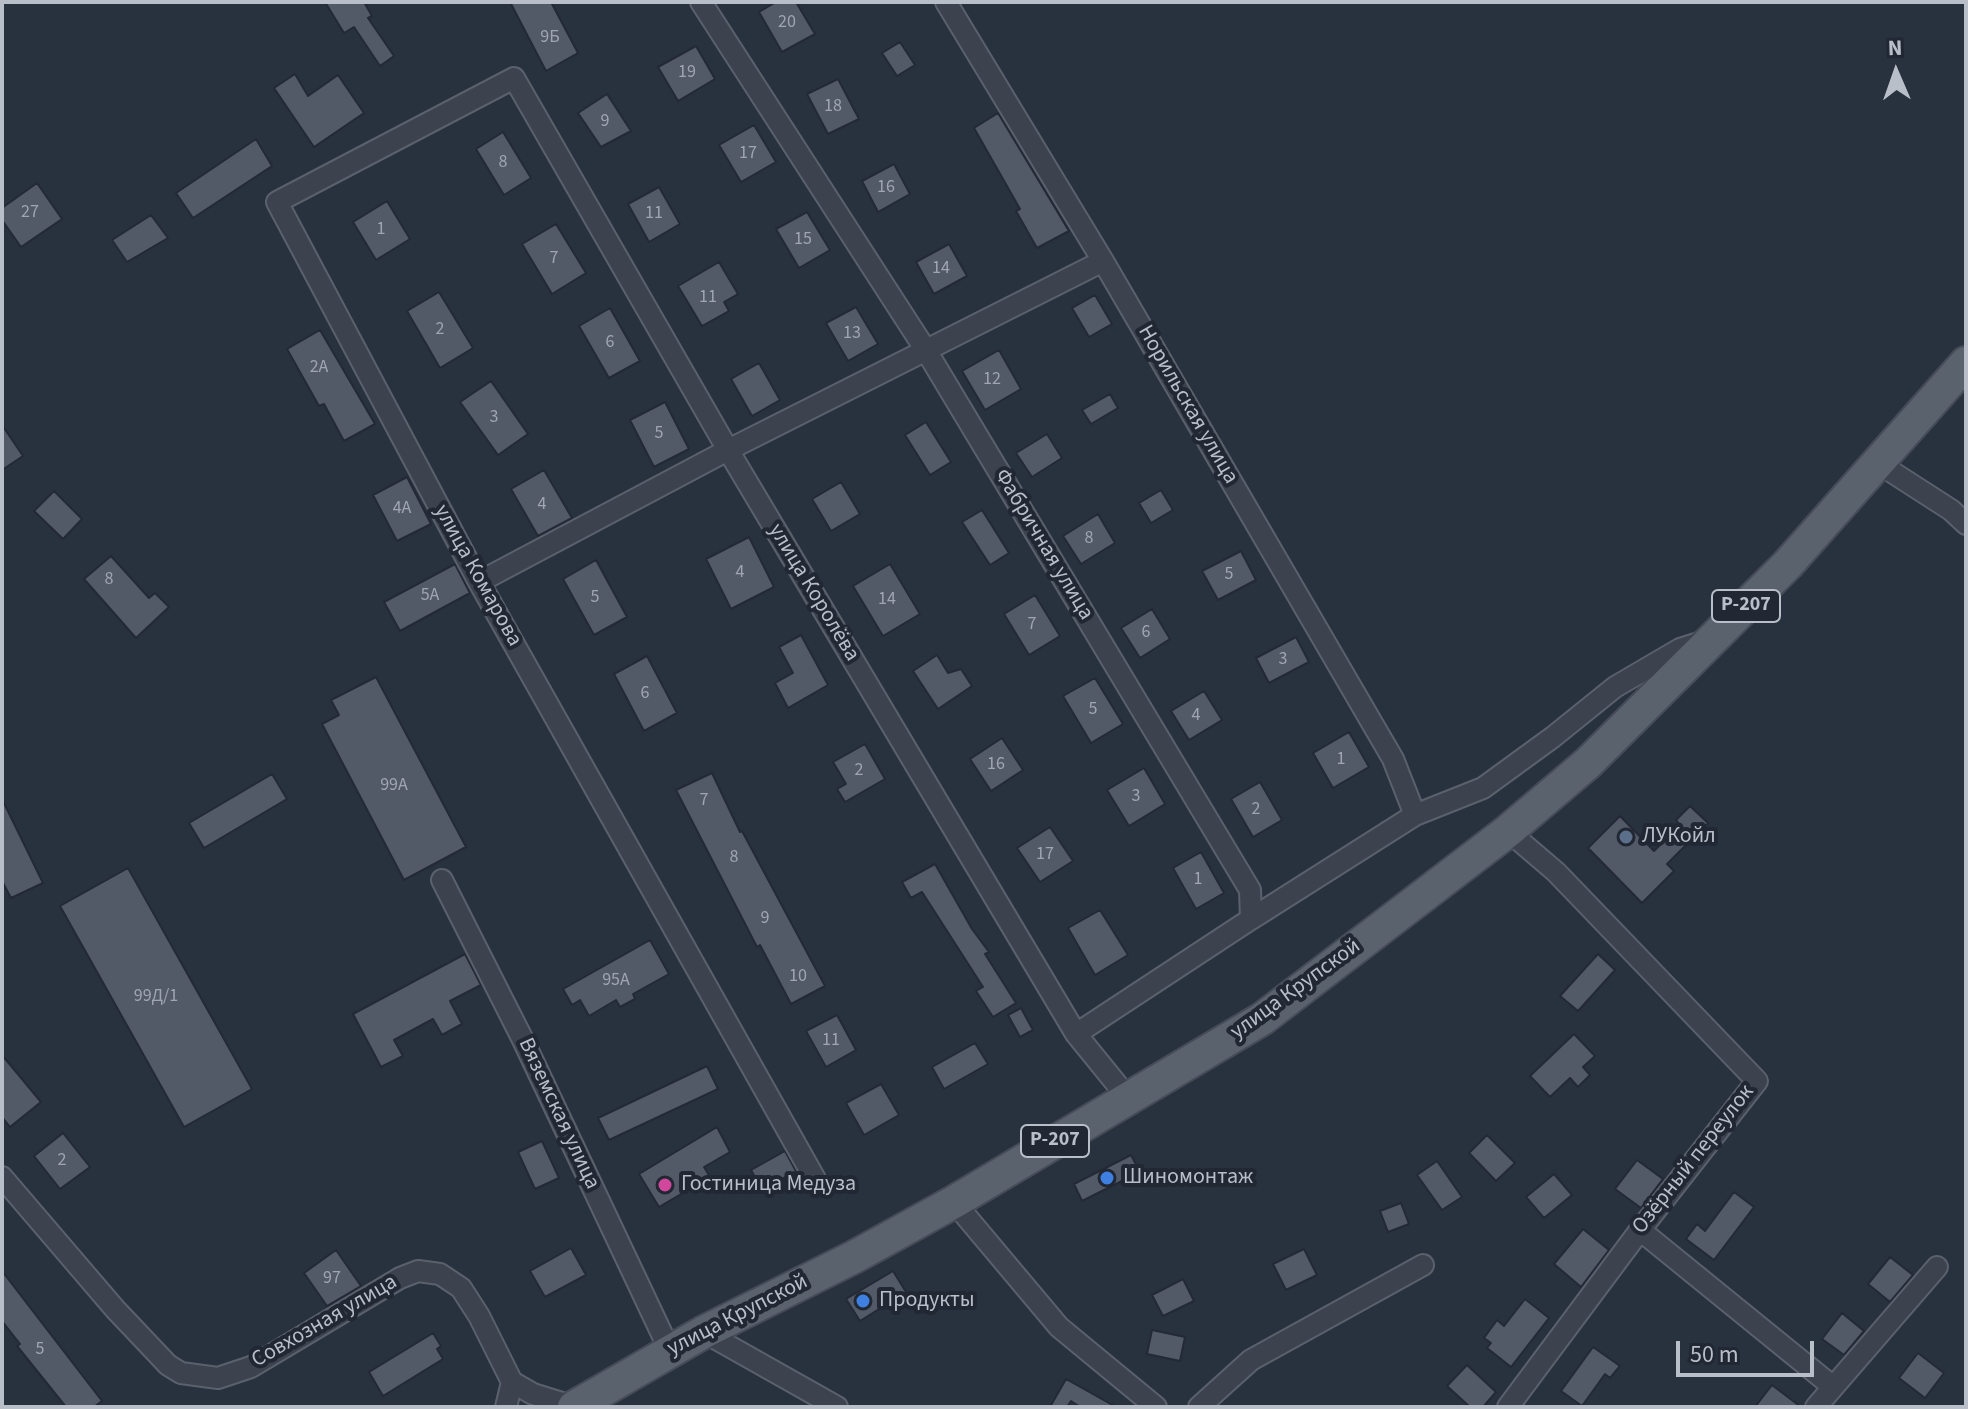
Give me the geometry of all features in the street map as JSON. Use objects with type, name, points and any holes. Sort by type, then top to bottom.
[{"type":"main road","name":"улица Крупской","points":[[575,1407],[704,1332],[854,1257],[954,1202],[1262,1019],[1508,831],[1588,763],[1788,564],[1966,363]]},
{"type":"street","name":"Фабричная улица","points":[[701,2],[927,352],[1250,890],[1251,919]]},
{"type":"street","name":"Норильская улица","points":[[946,2],[1103,261],[1393,759],[1415,815]]},
{"type":"street","name":"улица Королёва","points":[[514,78],[728,450],[1076,1034],[1128,1098]]},
{"type":"street","name":"улица Комарова","points":[[514,78],[277,202],[479,582],[815,1179]]},
{"type":"street","points":[[479,582],[728,450],[1103,261]]},
{"type":"street","points":[[1878,463],[1951,510],[1966,524]]},
{"type":"street","points":[[1076,1034],[1415,815],[1483,788],[1615,687],[1680,649],[1716,637]]},
{"type":"street","name":"Озёрный переулок","points":[[1508,831],[1556,872],[1757,1081],[1640,1230],[1508,1407]]},
{"type":"street","name":"Вяземская улица","points":[[442,880],[523,1040],[670,1351]]},
{"type":"street","name":"Совхозная улица","points":[[2,1177],[115,1309],[168,1365],[181,1373],[218,1378],[251,1367],[400,1278],[418,1271],[440,1274],[461,1288],[479,1316],[512,1382]]},
{"type":"street","points":[[954,1202],[1059,1327],[1156,1407]]},
{"type":"street","points":[[1640,1230],[1832,1386]]},
{"type":"street","points":[[1199,1407],[1251,1360],[1423,1265]]},
{"type":"street","points":[[1816,1407],[1937,1267]]},
{"type":"street","points":[[704,1332],[831,1405]]},
{"type":"street","points":[[506,1407],[512,1382],[533,1394],[575,1407]]},
{"type":"building","points":[[325,2],[364,2],[372,16],[368,18],[394,56],[380,66],[354,27],[344,33]]},
{"type":"building","points":[[510,2],[551,2],[578,53],[546,71]]},
{"type":"building","points":[[776,2],[796,2],[815,34],[782,52],[759,12]]},
{"type":"building","points":[[900,42],[915,65],[897,76],[882,53]]},
{"type":"building","points":[[696,46],[715,79],[678,101],[658,67]]},
{"type":"building","points":[[295,74],[308,96],[338,75],[364,113],[314,147],[274,88]]},
{"type":"building","points":[[838,79],[859,119],[828,134],[807,94]]},
{"type":"building","points":[[607,94],[631,131],[601,147],[578,113]]},
{"type":"building","points":[[998,113],[1069,231],[1037,248],[1016,211],[1020,209],[974,128]]},
{"type":"building","points":[[754,125],[776,162],[741,182],[719,145]]},
{"type":"building","points":[[503,132],[531,178],[504,195],[476,149]]},
{"type":"building","points":[[256,139],[272,166],[193,218],[176,193]]},
{"type":"building","points":[[894,164],[910,194],[878,212],[862,181]]},
{"type":"building","points":[[37,183],[62,219],[21,247],[2,220],[2,208]]},
{"type":"building","points":[[659,187],[680,224],[649,242],[628,204]]},
{"type":"building","points":[[387,201],[410,239],[376,260],[353,222]]},
{"type":"building","points":[[807,212],[830,250],[799,268],[776,229]]},
{"type":"building","points":[[151,215],[168,238],[127,262],[112,240]]},
{"type":"building","points":[[556,224],[586,273],[552,294],[522,244]]},
{"type":"building","points":[[949,244],[967,276],[934,294],[916,262]]},
{"type":"building","points":[[719,262],[738,294],[724,302],[729,311],[702,326],[678,286]]},
{"type":"building","points":[[439,292],[473,348],[440,368],[407,311]]},
{"type":"building","points":[[1095,295],[1112,324],[1089,337],[1072,308]]},
{"type":"building","points":[[856,307],[878,344],[848,361],[826,323]]},
{"type":"building","points":[[610,308],[640,361],[609,378],[579,326]]},
{"type":"building","points":[[320,330],[375,424],[344,441],[324,404],[319,406],[287,349]]},
{"type":"building","points":[[999,350],[1021,389],[985,410],[962,371]]},
{"type":"building","points":[[759,363],[780,400],[752,416],[731,379]]},
{"type":"building","points":[[491,381],[528,434],[498,455],[460,402]]},
{"type":"building","points":[[1110,394],[1118,408],[1091,424],[1082,410]]},
{"type":"building","points":[[665,402],[689,449],[654,467],[630,420]]},
{"type":"building","points":[[926,422],[951,462],[930,475],[905,435]]},
{"type":"building","points":[[2,425],[23,456],[2,470]]},
{"type":"building","points":[[1047,434],[1062,458],[1032,477],[1016,453]]},
{"type":"building","points":[[544,470],[572,518],[538,536],[511,489]]},
{"type":"building","points":[[407,477],[431,524],[397,541],[373,495]]},
{"type":"building","points":[[841,482],[860,514],[831,531],[812,499]]},
{"type":"building","points":[[1161,490],[1173,510],[1151,523],[1139,503]]},
{"type":"building","points":[[54,491],[82,519],[63,539],[34,511]]},
{"type":"building","points":[[982,510],[1009,553],[990,565],[962,522]]},
{"type":"building","points":[[1098,514],[1115,543],[1081,564],[1063,536]]},
{"type":"building","points":[[749,537],[774,587],[731,609],[706,559]]},
{"type":"building","points":[[1241,551],[1256,580],[1218,600],[1202,571]]},
{"type":"building","points":[[111,556],[149,598],[155,593],[169,607],[136,638],[84,579]]},
{"type":"building","points":[[596,560],[627,617],[594,635],[563,579]]},
{"type":"building","points":[[455,564],[470,593],[400,631],[384,602]]},
{"type":"building","points":[[890,564],[920,614],[883,636],[853,586]]},
{"type":"building","points":[[1035,595],[1060,636],[1029,655],[1004,614]]},
{"type":"building","points":[[1152,609],[1170,639],[1140,658],[1121,628]]},
{"type":"building","points":[[801,635],[828,685],[788,708],[775,683],[793,673],[779,647]]},
{"type":"building","points":[[1296,637],[1309,662],[1269,683],[1256,658]]},
{"type":"building","points":[[937,655],[948,673],[961,669],[972,686],[938,709],[913,671]]},
{"type":"building","points":[[647,656],[677,713],[644,731],[614,674]]},
{"type":"building","points":[[376,677],[466,847],[404,880],[322,724],[339,715],[331,700]]},
{"type":"building","points":[[1095,678],[1123,724],[1091,743],[1063,696]]},
{"type":"building","points":[[1204,691],[1222,720],[1189,740],[1171,711]]},
{"type":"building","points":[[1349,732],[1369,767],[1333,788],[1313,753]]},
{"type":"building","points":[[1002,738],[1023,770],[991,791],[970,759]]},
{"type":"building","points":[[865,744],[885,779],[845,802],[837,789],[846,784],[833,762]]},
{"type":"building","points":[[1144,768],[1165,804],[1129,826],[1107,790]]},
{"type":"building","points":[[712,773],[740,832],[825,986],[791,1004],[760,945],[757,947],[676,790]]},
{"type":"building","points":[[272,774],[287,799],[204,848],[189,823]]},
{"type":"building","points":[[1260,782],[1282,820],[1253,837],[1231,799]]},
{"type":"building","points":[[2,799],[43,883],[11,898],[2,881]]},
{"type":"building","points":[[1690,806],[1708,823],[1667,864],[1674,871],[1642,903],[1588,848],[1620,816],[1654,851],[1680,825],[1676,820]]},
{"type":"building","points":[[1050,827],[1073,861],[1040,882],[1017,848]]},
{"type":"building","points":[[1201,852],[1224,893],[1196,909],[1173,868]]},
{"type":"building","points":[[935,864],[1016,1003],[993,1017],[976,991],[983,987],[922,892],[911,898],[902,882]]},
{"type":"building","points":[[128,868],[252,1089],[184,1127],[60,906]]},
{"type":"building","points":[[1100,910],[1128,955],[1095,975],[1068,928]]},
{"type":"building","points":[[650,940],[669,974],[633,994],[635,999],[620,1007],[616,1000],[589,1016],[580,1000],[572,1005],[563,989]]},
{"type":"building","points":[[465,954],[481,985],[450,1001],[462,1024],[442,1035],[433,1019],[394,1040],[403,1056],[381,1067],[353,1014]]},
{"type":"building","points":[[1598,954],[1615,970],[1578,1011],[1560,996]]},
{"type":"building","points":[[1021,1008],[1033,1030],[1020,1037],[1008,1015]]},
{"type":"building","points":[[837,1015],[856,1050],[826,1067],[806,1031]]},
{"type":"building","points":[[1574,1034],[1595,1056],[1583,1067],[1590,1075],[1578,1087],[1570,1078],[1550,1097],[1530,1076]]},
{"type":"building","points":[[975,1043],[988,1064],[944,1089],[932,1067]]},
{"type":"building","points":[[2,1055],[41,1102],[10,1127],[2,1117]]},
{"type":"building","points":[[707,1066],[718,1089],[609,1140],[598,1118]]},
{"type":"building","points":[[881,1084],[899,1115],[864,1135],[846,1103]]},
{"type":"building","points":[[717,1127],[730,1152],[704,1167],[710,1177],[659,1207],[639,1174]]},
{"type":"building","points":[[63,1133],[90,1167],[60,1189],[34,1156]]},
{"type":"building","points":[[1487,1135],[1515,1163],[1496,1181],[1469,1153]]},
{"type":"building","points":[[542,1141],[559,1178],[535,1189],[518,1152]]},
{"type":"building","points":[[785,1151],[796,1171],[762,1190],[751,1170]]},
{"type":"building","points":[[1131,1155],[1140,1172],[1082,1201],[1074,1184]]},
{"type":"building","points":[[1637,1160],[1663,1179],[1641,1208],[1615,1189]]},
{"type":"building","points":[[1437,1161],[1462,1197],[1442,1210],[1417,1175]]},
{"type":"building","points":[[1554,1174],[1572,1195],[1544,1218],[1526,1197]]},
{"type":"building","points":[[1734,1192],[1754,1207],[1714,1260],[1686,1239],[1697,1224],[1705,1231]]},
{"type":"building","points":[[1401,1203],[1409,1224],[1388,1232],[1380,1211]]},
{"type":"building","points":[[1583,1229],[1609,1250],[1581,1287],[1554,1264]]},
{"type":"building","points":[[571,1248],[586,1275],[545,1297],[530,1271]]},
{"type":"building","points":[[1304,1249],[1317,1275],[1286,1290],[1273,1264]]},
{"type":"building","points":[[336,1250],[361,1286],[327,1306],[304,1273]]},
{"type":"building","points":[[1890,1257],[1913,1275],[1890,1302],[1868,1284]]},
{"type":"building","points":[[2,1271],[102,1401],[94,1407],[66,1407],[17,1346],[20,1344],[2,1321]]},
{"type":"building","points":[[893,1271],[906,1292],[860,1321],[846,1299]]},
{"type":"building","points":[[1183,1279],[1194,1301],[1163,1316],[1152,1295]]},
{"type":"building","points":[[1525,1299],[1549,1318],[1511,1367],[1487,1348],[1491,1343],[1484,1338],[1497,1320],[1504,1326]]},
{"type":"building","points":[[1842,1313],[1864,1331],[1844,1355],[1822,1339]]},
{"type":"building","points":[[1152,1330],[1185,1337],[1180,1361],[1147,1354]]},
{"type":"building","points":[[433,1333],[441,1346],[437,1349],[443,1359],[383,1396],[369,1372]]},
{"type":"building","points":[[1593,1347],[1620,1366],[1610,1378],[1605,1374],[1582,1406],[1561,1391]]},
{"type":"building","points":[[1918,1353],[1944,1373],[1925,1398],[1899,1378]]},
{"type":"building","points":[[1467,1365],[1496,1392],[1483,1407],[1470,1407],[1447,1386]]},
{"type":"building","points":[[1066,1379],[1116,1407],[1080,1407],[1071,1401],[1067,1407],[1050,1407]]},
{"type":"building","points":[[1772,1385],[1801,1407],[1755,1407]]},
{"type":"place","name":"ЛУКойл","points":[[1626,837]]},
{"type":"place","name":"Шиномонтаж","points":[[1107,1178]]},
{"type":"place","name":"Гостиница Медуза","points":[[665,1185]]},
{"type":"place","name":"Продукты","points":[[863,1301]]}]
